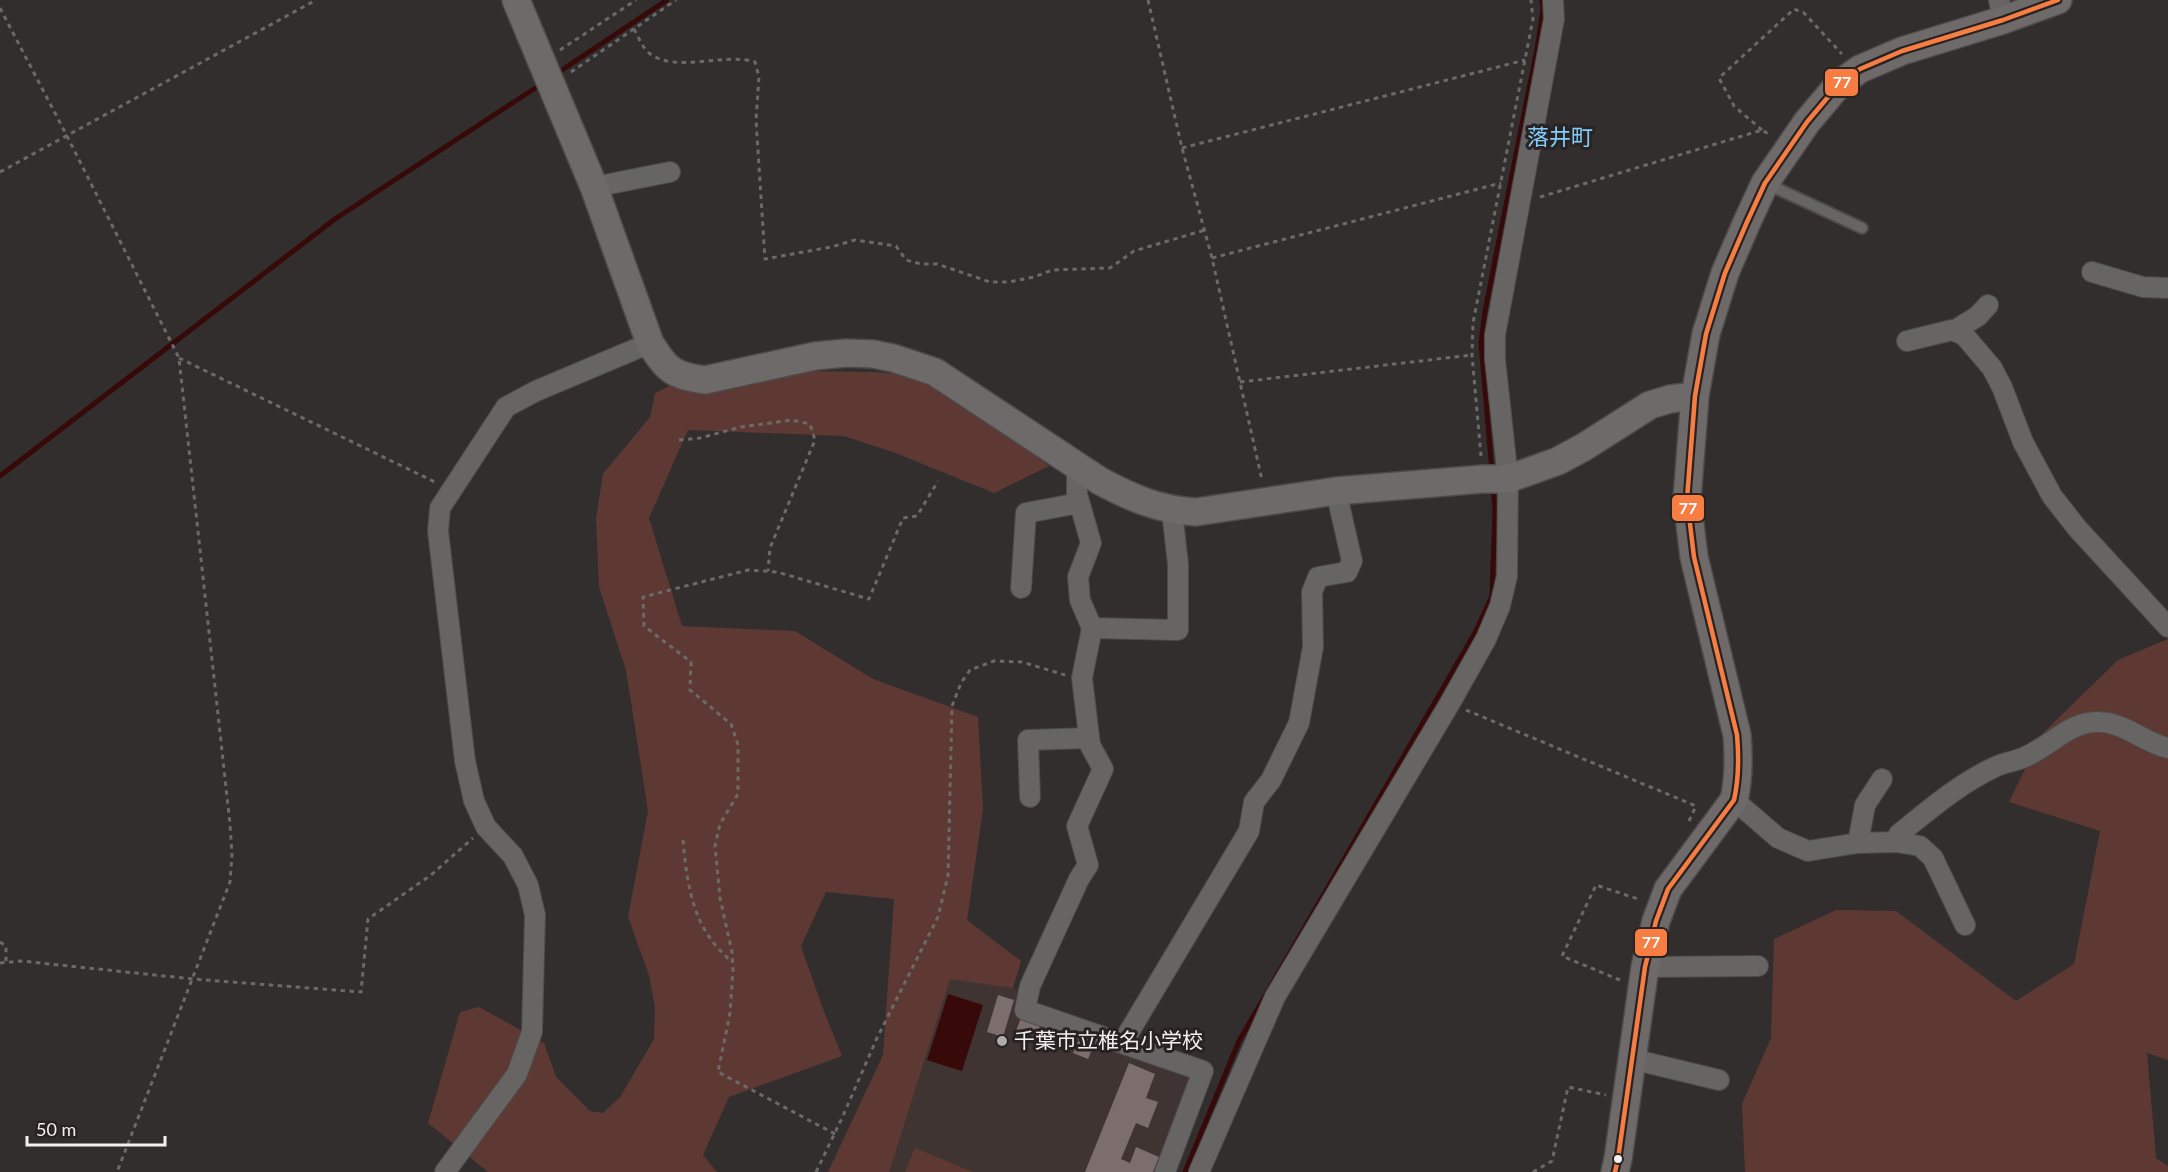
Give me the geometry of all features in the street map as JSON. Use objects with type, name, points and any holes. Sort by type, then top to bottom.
[{"type":"street","points":[[516,0],[594,187],[650,343],[662,362],[673,372],[688,378],[705,380],[814,356],[846,353],[873,354],[903,361],[935,372],[1100,481],[1128,495],[1172,511],[1205,512],[1336,491],[1496,479],[1558,461],[1650,405],[1670,399],[1695,396]]},
{"type":"street","points":[[1199,1172],[1275,997],[1450,703],[1486,639],[1500,606],[1507,576],[1496,479],[1495,334],[1554,19],[1553,0]]},
{"type":"street","points":[[1615,1172],[1644,975],[1656,921],[1668,889],[1734,800],[1738,784],[1737,735],[1694,557],[1687,499],[1695,396],[1706,334],[1725,273],[1765,183],[1826,98],[1839,84],[1860,69],[2001,10],[2058,0]]},
{"type":"street","points":[[594,187],[670,172]]},
{"type":"street","points":[[2092,272],[2143,287],[2168,288]]},
{"type":"street","points":[[1958,332],[1960,327],[1978,316],[1988,305]]},
{"type":"street","points":[[1908,341],[1952,330],[1964,335],[1992,368],[2002,387],[2023,442],[2052,496],[2077,528],[2165,615]]},
{"type":"street","points":[[445,1172],[517,1074],[532,1032],[535,915],[528,885],[513,856],[486,827],[474,801],[465,761],[438,531],[440,508],[506,407],[536,391],[650,343]]},
{"type":"street","points":[[1077,465],[1077,494],[1091,543],[1078,578],[1080,600],[1092,628],[1082,678],[1090,745],[1103,769],[1077,826],[1088,865],[1079,879],[1030,986],[1025,1010],[1203,1071],[1165,1172]]},
{"type":"street","points":[[1123,1042],[1249,831],[1254,802],[1271,780],[1299,723],[1313,647],[1312,592],[1318,577],[1347,572],[1352,561],[1336,491]]},
{"type":"street","points":[[1021,588],[1026,513],[1079,503]]},
{"type":"street","points":[[1092,628],[1178,630],[1178,564],[1172,511]]},
{"type":"street","points":[[1896,842],[1899,834],[1958,787],[1998,766],[2026,757],[2074,726],[2100,722],[2119,726],[2168,748]]},
{"type":"street","points":[[1030,797],[1028,740],[1089,738]]},
{"type":"street","points":[[1858,843],[1865,805],[1882,779]]},
{"type":"street","points":[[1734,800],[1778,838],[1808,852],[1858,843],[1896,842],[1920,846],[1933,858],[1965,924]]},
{"type":"street","points":[[1644,975],[1758,966]]},
{"type":"street","points":[[1632,1059],[1719,1080]]},
{"type":"lane","points":[[1765,183],[1862,228]]},
{"type":"path","points":[[0,172],[316,0]]},
{"type":"path","points":[[547,74],[636,0]]},
{"type":"path","points":[[547,74],[634,29],[676,0]]},
{"type":"path","points":[[1148,0],[1182,148],[1212,258],[1267,501]]},
{"type":"path","points":[[0,8],[179,358],[232,855],[230,882],[117,1172]]},
{"type":"path","points":[[1789,148],[1762,130],[1734,106],[1719,78],[1794,9],[1804,13],[1841,53],[1850,49]]},
{"type":"path","points":[[634,29],[647,52],[663,61],[692,62],[744,58],[754,62],[759,77],[756,120],[765,259],[831,247],[855,240],[896,246],[906,260],[921,264],[937,264],[990,282],[1010,282],[1052,270],[1110,268],[1134,251],[1205,230]]},
{"type":"path","points":[[1182,148],[1525,60]]},
{"type":"path","points":[[1212,258],[1501,183],[1522,193],[1545,197],[1762,130]]},
{"type":"path","points":[[1240,382],[1472,355]]},
{"type":"path","points":[[179,358],[452,490]]},
{"type":"path","points":[[679,440],[700,438],[741,427],[792,420],[810,424],[815,440],[771,549],[768,571]]},
{"type":"path","points":[[835,1134],[718,1072],[730,1013],[732,964],[727,923],[720,898],[715,846],[720,824],[738,794],[738,745],[731,724],[690,690],[691,662],[644,626],[643,597],[748,570],[777,572],[868,599],[903,518],[917,516],[938,480]]},
{"type":"path","points":[[816,1172],[877,1038],[938,916],[948,875],[952,706],[961,683],[970,670],[1001,660],[1022,662],[1047,671],[1082,678]]},
{"type":"path","points":[[1450,703],[1696,806],[1722,808],[1734,800]]},
{"type":"path","points":[[1689,822],[1696,806]]},
{"type":"path","points":[[0,963],[21,962],[193,979],[361,992],[368,919],[431,875],[486,827]]},
{"type":"path","points":[[683,840],[686,873],[696,909],[709,937],[732,964]]},
{"type":"path","points":[[1644,891],[1638,901],[1596,885],[1562,956],[1623,981],[1644,975]]},
{"type":"path","points":[[0,942],[6,946],[6,962]]},
{"type":"path","points":[[1533,1172],[1552,1161],[1568,1087],[1606,1095]]},
{"type":"shaded area","points":[[724,360],[801,371],[873,372],[926,376],[1049,466],[994,493],[893,452],[844,436],[688,430],[649,518],[682,626],[795,631],[873,679],[978,717],[983,809],[967,920],[1021,961],[1013,988],[950,979],[889,1172],[828,1172],[883,1055],[894,899],[826,892],[801,946],[842,1056],[729,1097],[703,1155],[717,1172],[488,1172],[428,1123],[460,1012],[479,1007],[544,1043],[556,1077],[590,1111],[603,1113],[620,1097],[654,1039],[655,1007],[649,975],[628,917],[648,811],[626,670],[599,587],[596,519],[603,474],[650,417],[655,393]]},
{"type":"shaded area","points":[[2168,639],[2168,1060],[2147,1053],[2156,1158],[2168,1166],[2168,1172],[1745,1172],[1742,1104],[1771,1038],[1774,939],[1836,910],[1896,911],[2016,1001],[2074,964],[2100,831],[2009,802],[2042,734],[2118,660]]},
{"type":"shaded area","name":"千葉市立椎名小学校","points":[[937,958],[1023,992],[1017,1011],[1193,1072],[1160,1172],[840,1172]]},
{"type":"shaded area","points":[[948,994],[983,1005],[962,1071],[927,1060]]},
{"type":"shaded area","points":[[915,1148],[973,1172],[905,1172]]},
{"type":"building","points":[[998,995],[1014,1000],[1003,1037],[987,1032]]},
{"type":"building","points":[[1022,1015],[1049,1024],[1044,1040],[1016,1031]]},
{"type":"building","points":[[1078,1041],[1093,1047],[1088,1059],[1073,1053]]},
{"type":"building","points":[[1129,1063],[1155,1074],[1146,1098],[1158,1102],[1148,1128],[1136,1123],[1121,1159],[1130,1163],[1136,1147],[1159,1157],[1153,1172],[1085,1172]]},
{"type":"waterway","points":[[556,74],[667,0]]},
{"type":"waterway","points":[[1492,471],[1481,343],[1485,311],[1537,49],[1543,9],[1542,0]]},
{"type":"waterway","points":[[0,476],[335,219],[543,83]]},
{"type":"waterway","points":[[1185,1172],[1239,1041],[1476,631],[1492,596],[1495,510],[1493,486]]},
{"type":"transit line","name":"77","points":[[1615,1172],[1645,967],[1656,921],[1668,889],[1734,800],[1737,784],[1737,735],[1694,557],[1687,499],[1695,396],[1706,334],[1725,273],[1765,183],[1807,122],[1839,84],[1860,69],[1902,51],[2003,20],[2058,0]]},
{"type":"place","name":"千葉市立椎名小学校","points":[[1002,1041]]},
{"type":"district","name":"落井町","points":[[1560,137]]}]
